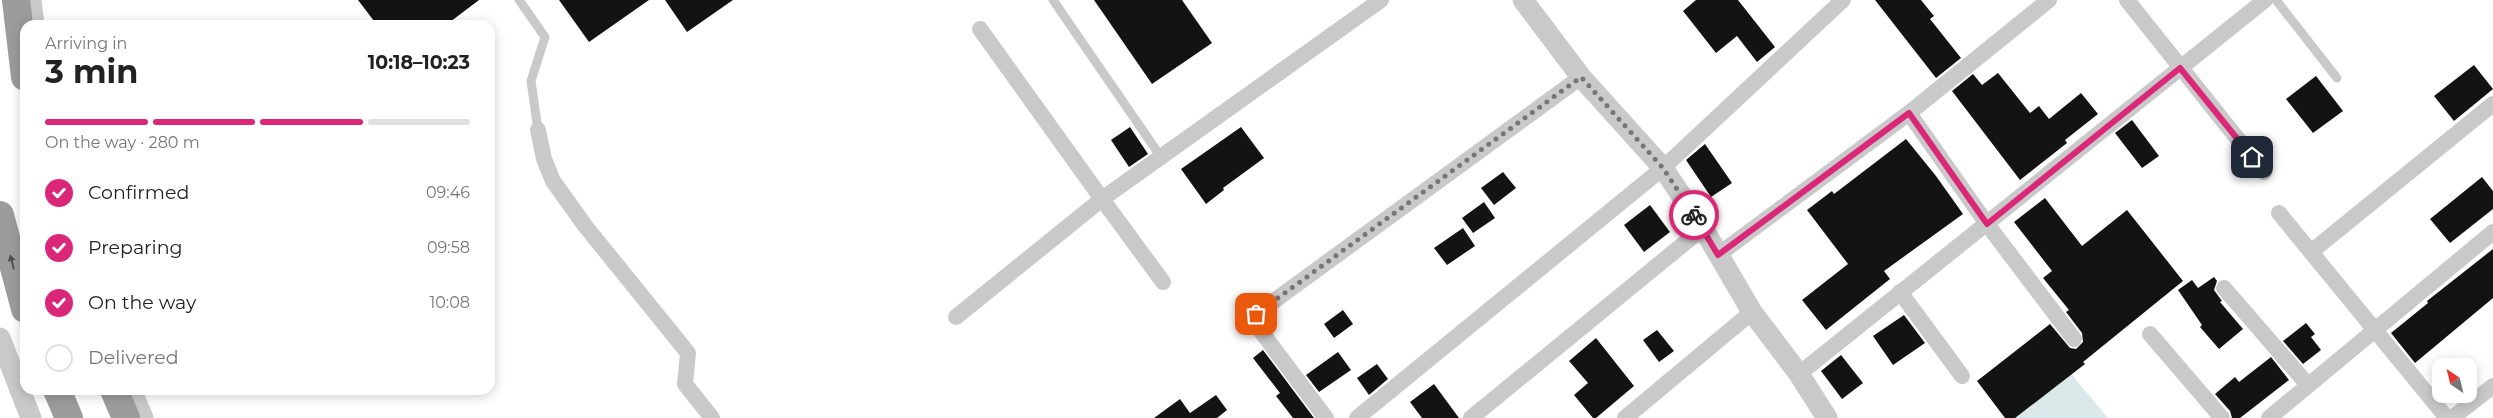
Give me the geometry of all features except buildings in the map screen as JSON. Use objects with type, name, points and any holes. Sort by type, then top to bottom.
[{"type":"highway","points":[[16,0],[20,34]]},
{"type":"highway","points":[[0,215],[20,290]]},
{"type":"highway","points":[[59,395],[69,418]]},
{"type":"highway","points":[[116,395],[126,418]]},
{"type":"street","points":[[31,0],[33,20]]},
{"type":"street","points":[[956,317],[1102,199],[1381,0]]},
{"type":"street","points":[[1522,0],[1581,77],[1663,168],[1703,228],[1752,312],[1799,374],[1827,418]]},
{"type":"street","points":[[1357,418],[1663,168],[1844,0]]},
{"type":"street","points":[[1718,255],[1909,113],[2049,0]]},
{"type":"street","points":[[2127,0],[2264,172]]},
{"type":"street","points":[[1799,374],[2265,0]]},
{"type":"street","points":[[980,29],[1163,282]]},
{"type":"street","points":[[1326,418],[1257,326],[1256,314],[1581,77]]},
{"type":"street","points":[[2311,252],[2493,104]]},
{"type":"street","points":[[1909,113],[1987,224],[2074,340]]},
{"type":"street","points":[[538,130],[544,159],[553,181],[586,226],[688,353],[685,384],[712,418]]},
{"type":"street","points":[[2279,213],[2447,418]]},
{"type":"street","points":[[1471,418],[1703,228]]},
{"type":"street","points":[[2268,418],[2493,232]]},
{"type":"street","points":[[2224,288],[2308,385]]},
{"type":"street","points":[[1900,292],[1962,376]]},
{"type":"street","points":[[1625,418],[1752,312]]},
{"type":"street","points":[[2150,334],[2222,418]]},
{"type":"street","points":[[0,338],[20,391]]},
{"type":"street","points":[[2452,418],[2493,386]]},
{"type":"street","points":[[21,395],[30,418]]},
{"type":"street","points":[[132,395],[143,418]]},
{"type":"lane","points":[[519,0],[545,37],[531,81],[538,130]]},
{"type":"lane","points":[[1053,0],[1161,157]]},
{"type":"lane","points":[[2276,0],[2337,78]]},
{"type":"shaded area","points":[[2068,370],[2108,418],[2014,418]]},
{"type":"way so far","points":[[1256,314],[1581,77],[1663,168],[1694,215]]},
{"type":"route","points":[[1694,215],[1718,255],[1909,113],[1987,224],[2180,68],[2252,157]]}]
